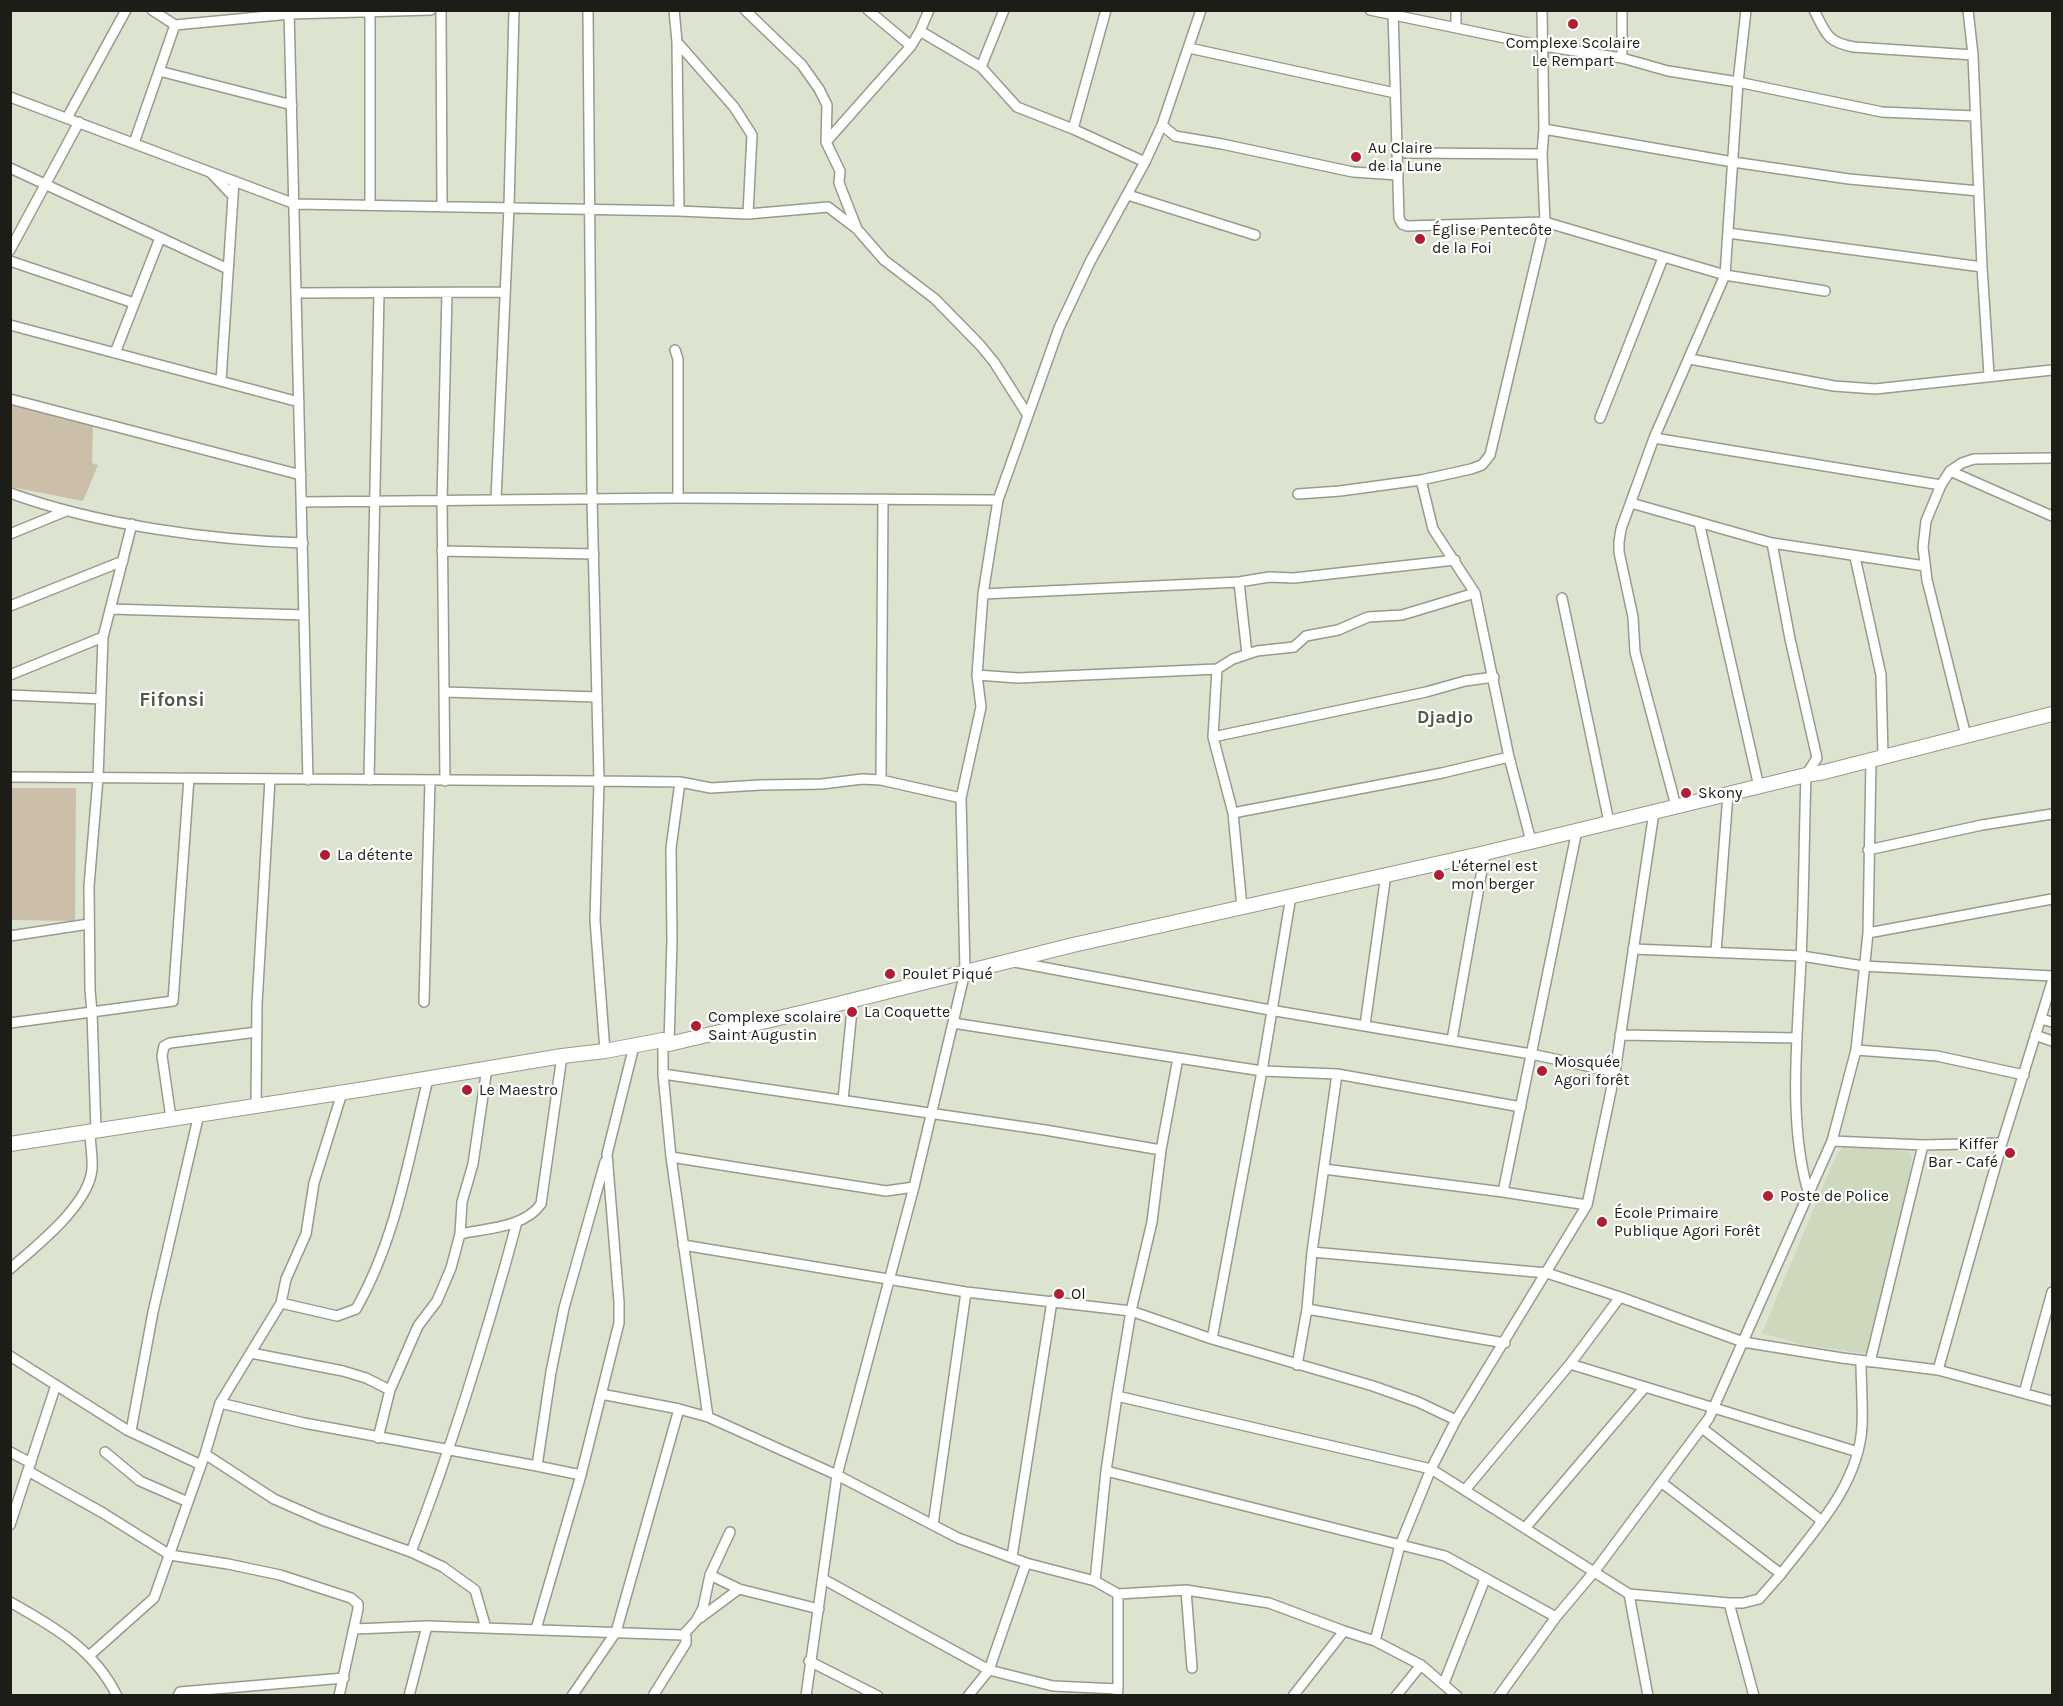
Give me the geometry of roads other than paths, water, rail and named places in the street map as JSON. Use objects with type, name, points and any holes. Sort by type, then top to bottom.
[{"type":"main road","points":[[10,1144],[342,1093],[562,1056],[666,1042],[853,1000],[1007,961],[1485,853],[1806,774],[1824,772],[2052,714]]},
{"type":"street","points":[[67,118],[126,10]]},
{"type":"street","points":[[152,10],[175,25],[290,12],[431,10]]},
{"type":"street","points":[[441,10],[442,206]]},
{"type":"street","points":[[496,500],[509,207],[514,10]]},
{"type":"street","points":[[588,10],[592,499],[599,781],[595,920],[606,1051]]},
{"type":"street","points":[[675,10],[679,211]]},
{"type":"street","points":[[10,97],[295,204],[748,214],[828,207],[839,198],[840,171],[826,142],[827,105],[802,65],[745,10]]},
{"type":"street","points":[[868,10],[911,46]]},
{"type":"street","points":[[826,142],[911,46],[928,10]]},
{"type":"street","points":[[981,67],[1004,10]]},
{"type":"street","points":[[1072,129],[1106,10]]},
{"type":"street","points":[[806,1695],[837,1475],[914,1187],[965,972],[961,798],[981,707],[977,675],[983,594],[998,500],[1059,328],[1090,262],[1128,195],[1162,125],[1201,10]]},
{"type":"street","points":[[1370,10],[1543,46],[1622,58],[1668,71],[1738,82],[1882,112],[1976,116]]},
{"type":"street","points":[[1456,10],[1456,27]]},
{"type":"street","points":[[1298,494],[1340,491],[1420,480],[1471,469],[1482,465],[1490,455],[1545,222],[1542,154],[1544,129],[1542,10]]},
{"type":"street","points":[[1622,10],[1622,58]]},
{"type":"street","points":[[1676,806],[1635,652],[1633,617],[1619,542],[1621,529],[1654,438],[1725,275],[1738,82],[1746,10]]},
{"type":"street","points":[[1814,10],[1826,33],[1838,44],[1973,55]]},
{"type":"street","points":[[1968,10],[1973,55],[1989,375]]},
{"type":"street","points":[[290,12],[308,780]]},
{"type":"street","points":[[370,12],[370,205]]},
{"type":"street","points":[[1393,13],[1399,218],[1402,224],[1407,226],[1545,222],[1725,275],[1825,291]]},
{"type":"street","points":[[134,143],[175,25]]},
{"type":"street","points":[[920,31],[981,67],[1017,107],[1145,162]]},
{"type":"street","points":[[677,42],[734,107],[752,135],[748,214]]},
{"type":"street","points":[[1190,48],[1395,93]]},
{"type":"street","points":[[159,71],[292,105]]},
{"type":"street","points":[[10,250],[79,122]]},
{"type":"street","points":[[1162,125],[1175,136],[1353,172],[1398,175]]},
{"type":"street","points":[[1544,129],[1733,162],[1849,178],[1979,191]]},
{"type":"street","points":[[1397,145],[1406,153],[1542,154]]},
{"type":"street","points":[[10,168],[228,269]]},
{"type":"street","points":[[210,172],[233,196]]},
{"type":"street","points":[[221,381],[234,181]]},
{"type":"street","points":[[839,183],[857,229]]},
{"type":"street","points":[[1128,195],[1255,235]]},
{"type":"street","points":[[828,207],[857,229],[884,260],[935,299],[981,345],[1027,414]]},
{"type":"street","points":[[1728,233],[1982,267]]},
{"type":"street","points":[[115,353],[160,237]]},
{"type":"street","points":[[1600,418],[1663,258]]},
{"type":"street","points":[[10,261],[134,303]]},
{"type":"street","points":[[445,781],[442,500],[447,292]]},
{"type":"street","points":[[297,293],[505,292]]},
{"type":"street","points":[[369,780],[380,293]]},
{"type":"street","points":[[10,325],[299,402]]},
{"type":"street","points":[[675,350],[678,358],[678,498]]},
{"type":"street","points":[[1690,359],[1834,386],[1875,389],[2052,370]]},
{"type":"street","points":[[10,399],[301,475]]},
{"type":"street","points":[[1654,438],[1941,485]]},
{"type":"street","points":[[1966,735],[1925,566],[1923,532],[1941,485],[1950,471],[1962,463],[1974,459],[2052,458]]},
{"type":"street","points":[[1950,471],[2052,516]]},
{"type":"street","points":[[1420,480],[1433,530],[1475,593],[1509,758],[1531,841]]},
{"type":"street","points":[[10,493],[66,511],[132,524],[259,542],[303,543]]},
{"type":"street","points":[[302,502],[678,498],[998,500]]},
{"type":"street","points":[[881,780],[883,501]]},
{"type":"street","points":[[1631,503],[1772,543],[1925,566]]},
{"type":"street","points":[[10,534],[66,511]]},
{"type":"street","points":[[1699,522],[1759,787]]},
{"type":"street","points":[[10,1269],[44,1239],[74,1207],[85,1190],[92,1169],[89,886],[98,777],[103,637],[132,524]]},
{"type":"street","points":[[1772,543],[1790,639],[1817,758],[1806,774],[1802,956],[1797,1038],[1797,1127],[1803,1175],[1809,1195]]},
{"type":"street","points":[[442,551],[594,554]]},
{"type":"street","points":[[1499,1695],[1556,1617],[1594,1572],[1702,1428],[1714,1407],[1832,1141],[1856,1050],[1868,933],[1868,850],[1877,757],[1881,675],[1855,557]]},
{"type":"street","points":[[983,594],[1239,582],[1269,577],[1294,578],[1371,571],[1455,560]]},
{"type":"street","points":[[10,606],[123,561]]},
{"type":"street","points":[[1239,582],[1247,654]]},
{"type":"street","points":[[977,675],[1018,678],[1217,669],[1247,654],[1294,647],[1306,636],[1338,630],[1368,617],[1402,615],[1475,593]]},
{"type":"street","points":[[1562,598],[1609,822]]},
{"type":"street","points":[[111,609],[304,615]]},
{"type":"street","points":[[10,675],[103,637]]},
{"type":"street","points":[[1217,669],[1214,736],[1233,813],[1242,907]]},
{"type":"street","points":[[1214,736],[1426,692],[1465,681],[1494,677]]},
{"type":"street","points":[[445,692],[597,697]]},
{"type":"street","points":[[10,695],[101,699]]},
{"type":"street","points":[[1233,813],[1509,758]]},
{"type":"street","points":[[10,777],[680,782],[711,788],[822,784],[862,779],[881,780],[961,798]]},
{"type":"street","points":[[10,1023],[173,1001],[189,778]]},
{"type":"street","points":[[256,1105],[257,1032],[270,779]]},
{"type":"street","points":[[424,1002],[430,781]]},
{"type":"street","points":[[680,782],[671,848],[672,940],[663,1074],[670,1157],[708,1417]]},
{"type":"street","points":[[1716,952],[1728,794]]},
{"type":"street","points":[[1375,1641],[1400,1545],[1431,1469],[1456,1420],[1587,1205],[1614,1072],[1654,812]]},
{"type":"street","points":[[1868,850],[1982,825],[2052,814]]},
{"type":"street","points":[[1503,1192],[1577,830]]},
{"type":"street","points":[[1452,1040],[1485,853]]},
{"type":"street","points":[[1365,1025],[1386,874]]},
{"type":"street","points":[[1212,1339],[1262,1071],[1290,896]]},
{"type":"street","points":[[1868,933],[2052,899]]},
{"type":"street","points":[[10,936],[89,924]]},
{"type":"street","points":[[1633,949],[1802,956],[1863,966],[2052,976]]},
{"type":"street","points":[[1007,961],[1270,1010],[1531,1054],[1614,1072]]},
{"type":"street","points":[[1938,1370],[2002,1143],[2052,982]]},
{"type":"street","points":[[843,1100],[853,1000]]},
{"type":"street","points":[[2041,1019],[2052,1022]]},
{"type":"street","points":[[953,1023],[1262,1071],[1337,1074],[1521,1107]]},
{"type":"street","points":[[171,1118],[162,1056],[164,1046],[170,1043],[257,1032]]},
{"type":"street","points":[[1620,1035],[1797,1038]]},
{"type":"street","points":[[2035,1035],[2052,1041]]},
{"type":"street","points":[[537,1467],[551,1372],[564,1308],[634,1046]]},
{"type":"street","points":[[1856,1050],[1937,1056],[2024,1075]]},
{"type":"street","points":[[460,1234],[517,1222],[534,1214],[541,1204],[562,1056]]},
{"type":"street","points":[[1095,1581],[1106,1471],[1117,1396],[1131,1311],[1152,1222],[1161,1150],[1178,1058]]},
{"type":"street","points":[[378,1438],[390,1390],[418,1326],[437,1300],[451,1268],[460,1234],[462,1202],[473,1164],[487,1068]]},
{"type":"street","points":[[663,1074],[1161,1150]]},
{"type":"street","points":[[1297,1365],[1307,1309],[1312,1251],[1337,1074]]},
{"type":"street","points":[[281,1303],[337,1316],[356,1309],[370,1285],[382,1256],[428,1079]]},
{"type":"street","points":[[90,1655],[154,1598],[205,1454],[220,1403],[281,1303],[286,1279],[306,1234],[314,1183],[342,1093]]},
{"type":"street","points":[[131,1431],[153,1312],[199,1114]]},
{"type":"street","points":[[1832,1141],[1923,1146],[2002,1143]]},
{"type":"street","points":[[1117,1396],[1431,1469],[1629,1594],[1729,1603],[1753,1601],[1759,1599],[1781,1574],[1822,1521],[1850,1474],[1858,1452],[1862,1427],[1866,1362],[1923,1146]]},
{"type":"street","points":[[536,1629],[581,1475],[619,1323],[607,1154]]},
{"type":"street","points":[[670,1157],[886,1191],[914,1187]]},
{"type":"street","points":[[1324,1169],[1587,1205]]},
{"type":"street","points":[[411,1552],[438,1485],[488,1327],[517,1222]]},
{"type":"street","points":[[683,1245],[966,1292],[1131,1311],[1212,1339],[1373,1386],[1418,1402],[1456,1420]]},
{"type":"street","points":[[1312,1251],[1547,1273],[1743,1342],[1866,1362],[1938,1370],[2052,1401]]},
{"type":"street","points":[[933,1525],[966,1292]]},
{"type":"street","points":[[2024,1393],[2052,1292]]},
{"type":"street","points":[[1465,1490],[1570,1364],[1620,1297]]},
{"type":"street","points":[[1012,1557],[1052,1301]]},
{"type":"street","points":[[1307,1309],[1505,1343]]},
{"type":"street","points":[[251,1353],[343,1371],[366,1378],[390,1390]]},
{"type":"street","points":[[10,1356],[131,1431],[201,1465]]},
{"type":"street","points":[[1570,1364],[1858,1452]]},
{"type":"street","points":[[10,1525],[56,1385]]},
{"type":"street","points":[[1526,1527],[1645,1387]]},
{"type":"street","points":[[601,1394],[708,1417],[837,1475],[958,1538],[1026,1563],[1095,1581],[1118,1594],[1185,1590],[1269,1603],[1375,1641],[1421,1665],[1456,1695]]},
{"type":"street","points":[[220,1403],[378,1438],[581,1475]]},
{"type":"street","points":[[572,1695],[616,1632],[679,1409]]},
{"type":"street","points":[[1702,1428],[1822,1521]]},
{"type":"street","points":[[10,1452],[29,1467],[170,1555],[280,1575],[351,1598],[358,1604],[358,1609],[339,1695]]},
{"type":"street","points":[[105,1452],[140,1481],[188,1502]]},
{"type":"street","points":[[205,1454],[274,1499],[322,1520],[411,1552],[443,1567],[475,1590],[486,1628]]},
{"type":"street","points":[[1106,1471],[1445,1556],[1556,1617]]},
{"type":"street","points":[[1661,1482],[1781,1574]]},
{"type":"street","points":[[696,1621],[703,1608],[710,1575],[730,1532]]},
{"type":"street","points":[[968,1695],[989,1670],[1026,1563]]},
{"type":"street","points":[[710,1575],[739,1589],[819,1609]]},
{"type":"street","points":[[823,1579],[989,1670],[1053,1686],[1117,1692],[1118,1594]]},
{"type":"street","points":[[1444,1683],[1485,1579]]},
{"type":"street","points":[[355,1629],[427,1626],[683,1635],[696,1621],[739,1589]]},
{"type":"street","points":[[1185,1590],[1192,1668]]},
{"type":"street","points":[[1629,1594],[1648,1695]]},
{"type":"street","points":[[10,1602],[56,1628],[90,1655],[117,1695]]},
{"type":"street","points":[[1729,1603],[1754,1695]]},
{"type":"street","points":[[409,1695],[427,1626]]},
{"type":"street","points":[[1293,1695],[1344,1631]]},
{"type":"street","points":[[653,1695],[686,1643],[686,1637],[683,1635]]},
{"type":"street","points":[[809,1661],[878,1695]]},
{"type":"street","points":[[1396,1695],[1421,1665]]},
{"type":"street","points":[[178,1695],[180,1692],[261,1691],[344,1678]]},
{"type":"place","name":"Complexe Scolaire Le Rempart","points":[[1573,24]]},
{"type":"place","name":"Au Claire de la Lune","points":[[1356,157]]},
{"type":"place","name":"Église Pentecôte de la Foi","points":[[1420,239]]},
{"type":"place","name":"Skony","points":[[1686,793]]},
{"type":"place","name":"La détente","points":[[325,855]]},
{"type":"place","name":"L'éternel est mon berger","points":[[1439,875]]},
{"type":"place","name":"Poulet Piqué","points":[[890,974]]},
{"type":"place","name":"La Coquette","points":[[852,1012]]},
{"type":"place","name":"Complexe scolaire Saint Augustin","points":[[696,1026]]},
{"type":"place","name":"Mosquée Agori forêt","points":[[1542,1071]]},
{"type":"place","name":"Le Maestro","points":[[467,1090]]},
{"type":"place","name":"Kiffer Bar - Café","points":[[2010,1153]]},
{"type":"place","name":"Poste de Police","points":[[1768,1196]]},
{"type":"place","name":"École Primaire Publique Agori Forêt","points":[[1602,1222]]},
{"type":"place","name":"Ol","points":[[1059,1294]]},
{"type":"district","name":"Fifonsi","points":[[172,700]]},
{"type":"district","name":"Djadjo","points":[[1445,718]]}]
